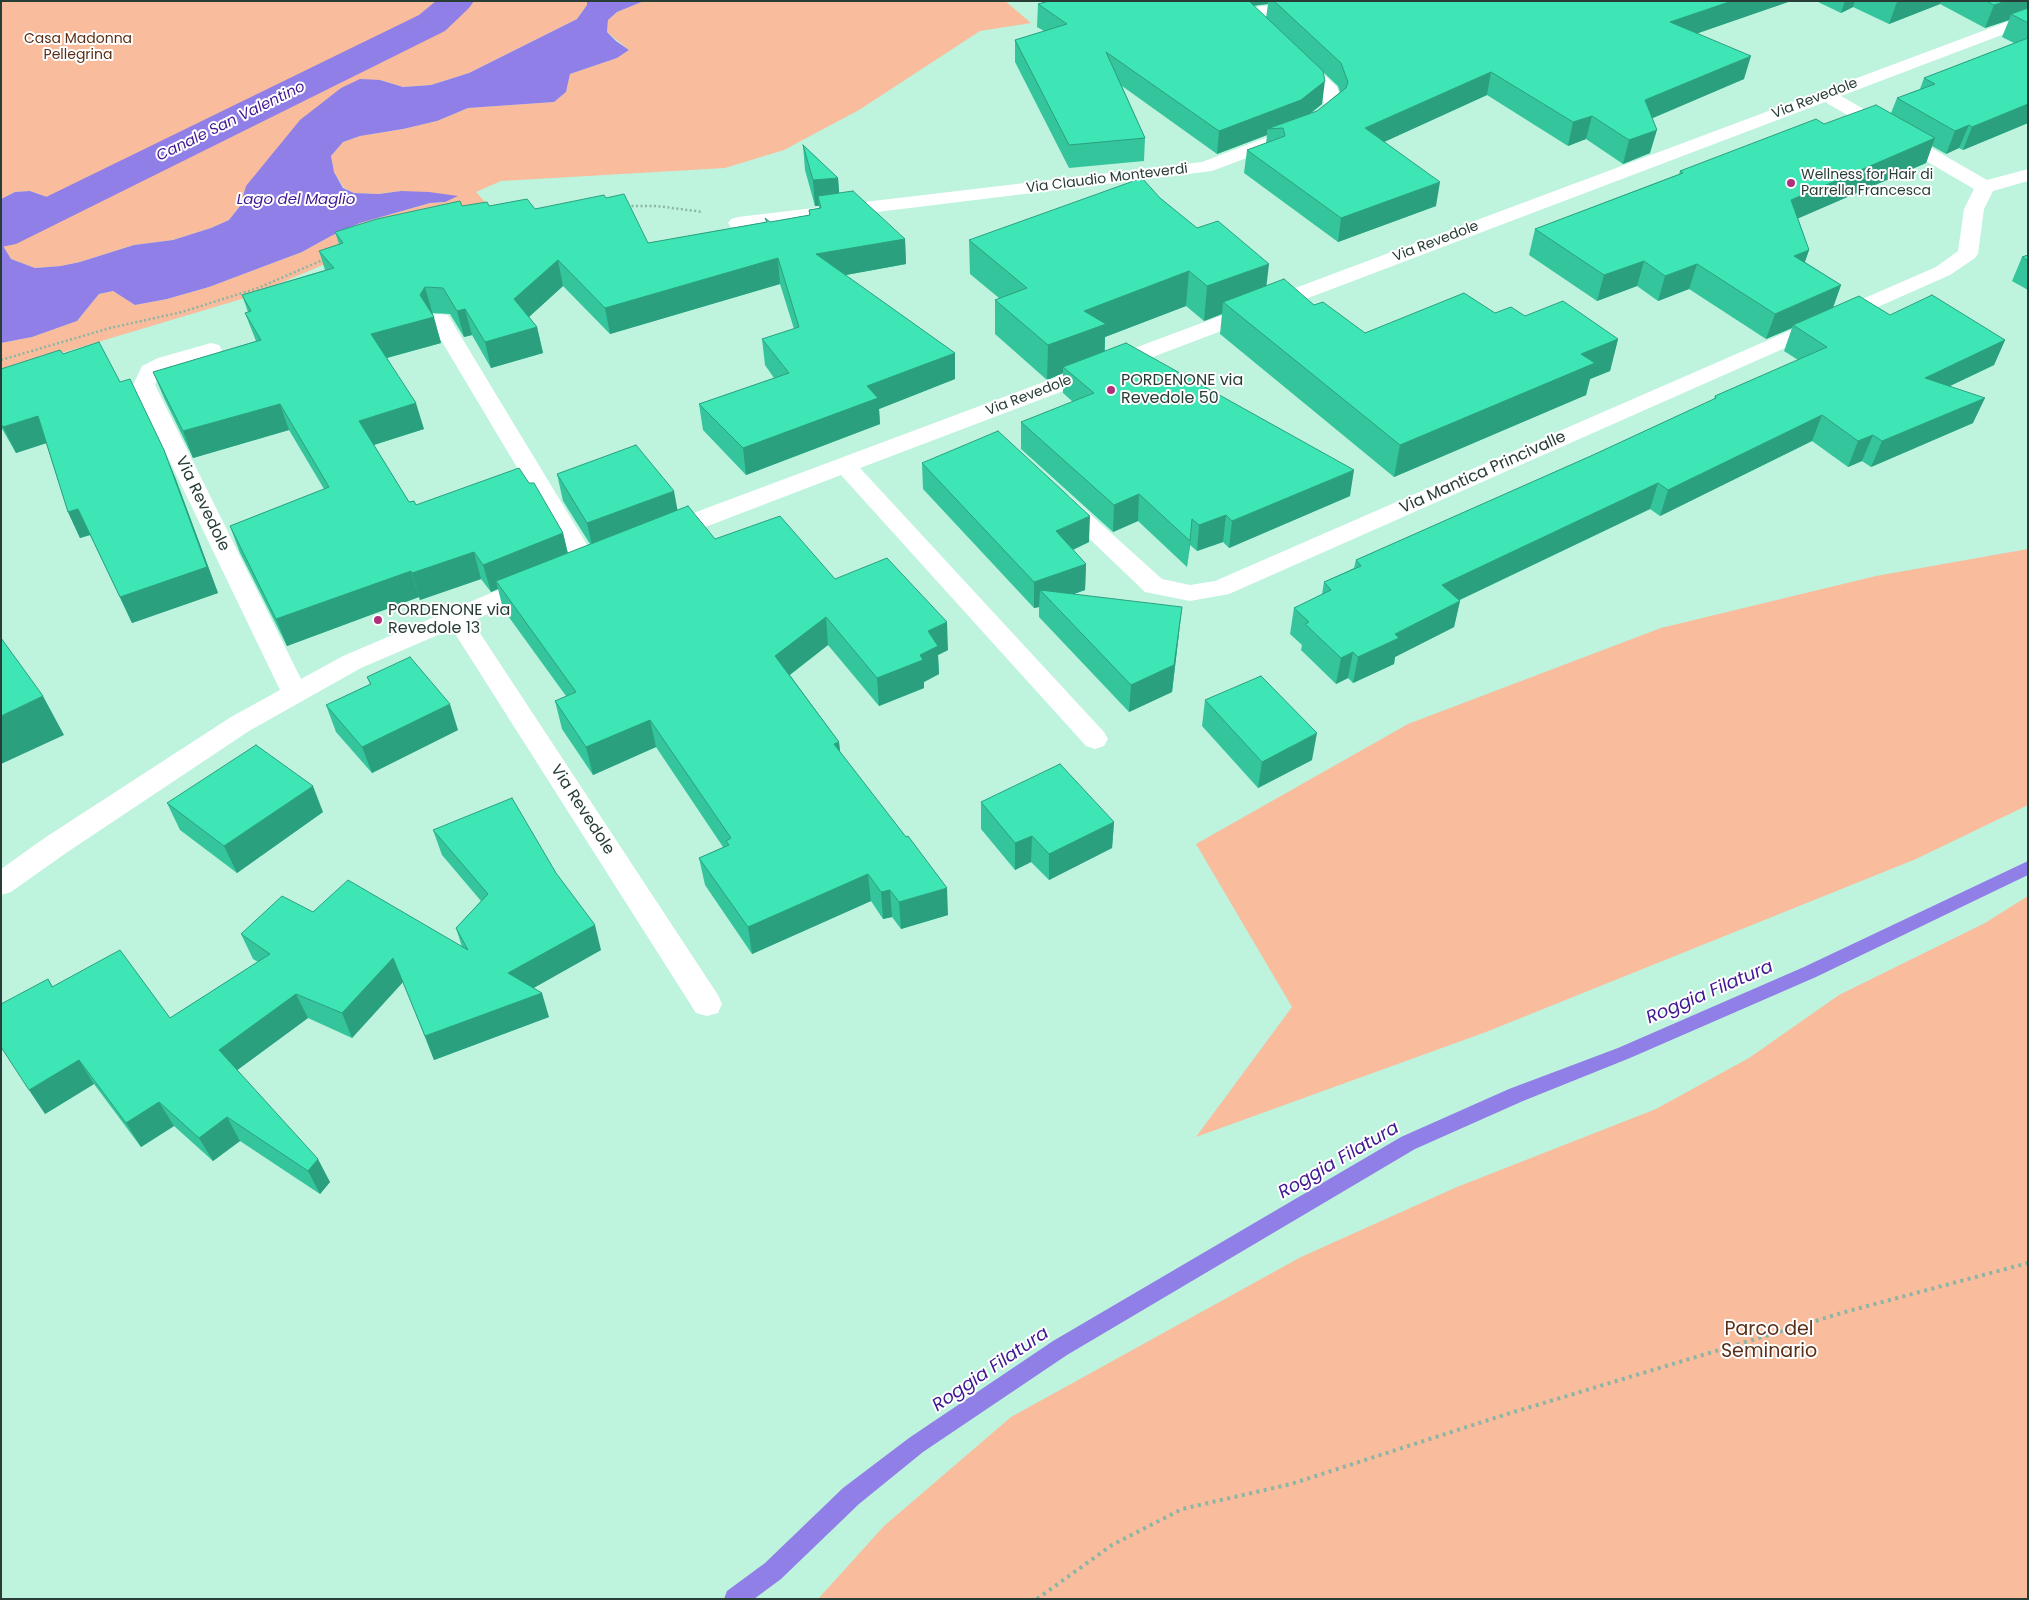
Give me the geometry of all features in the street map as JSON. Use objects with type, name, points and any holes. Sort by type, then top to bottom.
[{"type":"street","points":[[1218,1],[1255,20],[1327,1]]},
{"type":"street","name":"Via Revedole","points":[[648,539],[845,465],[978,424],[1826,95],[2028,19]]},
{"type":"street","name":"Via Claudio Monteverdi","points":[[738,223],[1206,167],[1306,129],[1334,106],[1331,91],[1283,46]]},
{"type":"street","points":[[1826,95],[1985,187],[2028,174]]},
{"type":"street","name":"Via Mantica Princivalle","points":[[1044,485],[1154,586],[1190,593],[1220,588],[1943,271],[1968,254],[1974,210],[1985,187]]},
{"type":"street","points":[[1,884],[56,845],[225,734],[352,662],[579,566],[440,320]]},
{"type":"street","name":"Via Revedole","points":[[210,350],[150,371],[144,385],[295,694]]},
{"type":"street","points":[[845,465],[1095,739]]},
{"type":"street","name":"Via Revedole","points":[[457,617],[707,1004]]},
{"type":"path","points":[[623,206],[694,209],[738,223]]},
{"type":"path","points":[[1,360],[110,328],[182,312],[258,288],[326,259]]},
{"type":"path","points":[[1037,1599],[1112,1545],[1182,1509],[1291,1484],[1507,1414],[1845,1312],[2028,1263]]},
{"type":"green space","name":"Casa Madonna Pellegrina","points":[[1,1],[587,1],[587,5],[577,19],[469,73],[431,85],[403,87],[380,80],[341,88],[246,186],[240,206],[229,220],[173,240],[134,245],[61,266],[35,268],[11,259],[2,244],[6,233],[26,218],[47,197],[30,191],[15,192],[1,199]]},
{"type":"green space","points":[[644,1],[1005,1],[1031,23],[980,31],[859,110],[784,150],[725,168],[501,181],[476,192],[488,205],[330,262],[245,298],[1,371],[1,343],[32,337],[77,321],[99,294],[113,291],[135,305],[167,299],[209,287],[302,252],[360,223],[430,203],[445,202],[401,191],[379,194],[354,193],[344,188],[334,172],[331,156],[343,142],[360,136],[437,121],[468,108],[554,102],[566,92],[570,74],[617,58],[629,50],[607,32],[608,20],[617,12]]},
{"type":"green space","points":[[2028,549],[2028,805],[1916,859],[1486,1032],[1196,1137],[1292,1007],[1196,844],[1408,724],[1661,628],[1876,576]]},
{"type":"green space","name":"Parco del Seminario","points":[[2028,896],[2028,1599],[818,1599],[884,1526],[1011,1417],[1301,1257],[1457,1187],[1656,1109],[1749,1058],[1839,995],[1985,923]]},
{"type":"water","name":"Lago del Maglio","points":[[587,1],[644,1],[617,12],[608,20],[607,32],[629,50],[617,58],[570,74],[566,92],[554,102],[468,108],[437,121],[360,136],[343,142],[331,156],[334,172],[343,188],[354,193],[379,194],[401,191],[458,196],[445,202],[430,203],[360,223],[302,252],[209,287],[167,299],[135,305],[113,291],[99,294],[77,321],[32,337],[1,343],[1,199],[15,192],[30,191],[47,197],[26,218],[6,233],[2,244],[11,259],[35,268],[80,262],[134,245],[173,240],[211,228],[229,220],[240,206],[246,186],[300,120],[341,88],[360,79],[380,80],[403,87],[431,85],[469,73],[577,19],[587,5]]},
{"type":"building","points":[[1049,1],[1249,1],[1323,71],[1325,81],[1301,100],[1219,131],[1106,52],[1145,138],[1069,145],[1015,40],[1067,24],[1038,4]]},
{"type":"building","points":[[1274,1],[1732,1],[1670,22],[1751,56],[1645,100],[1657,130],[1629,140],[1592,116],[1573,122],[1491,72],[1365,128],[1440,182],[1341,218],[1247,150],[1285,136],[1283,128],[1267,129],[1317,111],[1346,88],[1348,82],[1341,63]]},
{"type":"building","points":[[1986,1],[2006,1],[1994,5]]},
{"type":"building","points":[[2028,8],[2028,23],[2011,14]]},
{"type":"building","points":[[2028,38],[2028,104],[1972,127],[1969,125],[1955,131],[1897,98],[1935,84],[1924,78]]},
{"type":"building","points":[[1876,105],[1935,138],[1791,200],[1809,250],[1794,256],[1841,285],[1775,314],[1697,264],[1665,276],[1644,261],[1604,275],[1535,229],[1683,173],[1680,171],[1816,119],[1824,124]]},
{"type":"building","points":[[803,145],[838,178],[813,180]]},
{"type":"building","points":[[1142,178],[1160,198],[1197,228],[1218,221],[1269,264],[1207,286],[1189,271],[1084,311],[1106,324],[1048,345],[995,300],[1027,288],[969,240]]},
{"type":"building","points":[[853,191],[905,239],[816,254],[955,353],[867,386],[878,398],[743,448],[699,404],[789,373],[762,339],[799,327],[778,258],[605,308],[558,260],[514,299],[537,327],[485,342],[465,309],[457,311],[443,288],[425,287],[420,295],[434,317],[371,334],[416,403],[359,421],[409,502],[414,501],[416,505],[519,468],[529,483],[534,483],[563,533],[483,565],[474,552],[412,573],[411,571],[276,619],[230,526],[329,487],[280,404],[183,431],[153,372],[261,340],[245,313],[251,311],[242,295],[334,268],[319,251],[343,243],[335,232],[377,219],[460,201],[462,206],[487,202],[489,206],[527,199],[535,209],[604,195],[606,198],[624,194],[648,243],[767,222],[765,218],[770,222],[810,215],[809,210],[821,208],[818,196]]},
{"type":"building","points":[[2028,255],[2028,261],[2022,257]]},
{"type":"building","points":[[1284,279],[1314,305],[1323,302],[1365,333],[1464,293],[1495,313],[1511,307],[1525,316],[1563,301],[1618,339],[1581,354],[1595,363],[1400,445],[1223,302]]},
{"type":"building","points":[[1932,295],[2005,340],[1925,378],[1985,398],[1882,441],[1873,435],[1858,441],[1822,415],[1668,490],[1658,483],[1442,585],[1460,601],[1395,634],[1399,638],[1358,657],[1353,652],[1341,658],[1305,624],[1309,622],[1294,608],[1331,590],[1324,582],[1361,566],[1356,560],[1593,455],[1716,398],[1715,396],[1827,347],[1793,325],[1859,296],[1890,315]]},
{"type":"building","points":[[99,342],[120,382],[130,379],[164,450],[207,567],[120,597],[78,509],[68,512],[38,416],[3,427],[1,424],[1,369],[60,350],[63,354]]},
{"type":"building","points":[[1126,343],[1354,470],[1232,521],[1226,515],[1199,525],[1192,519],[1190,541],[1139,494],[1114,505],[1021,422],[1094,393],[1063,367]]},
{"type":"building","points":[[998,431],[1090,516],[1056,531],[1086,564],[1034,582],[922,463]]},
{"type":"building","points":[[636,445],[674,491],[587,523],[557,474]]},
{"type":"building","points":[[688,506],[715,539],[780,516],[835,579],[887,558],[947,622],[928,631],[938,646],[920,655],[923,660],[877,678],[826,617],[775,656],[839,742],[834,744],[947,888],[899,902],[890,890],[881,892],[868,874],[748,927],[699,858],[729,845],[726,841],[731,838],[650,720],[586,747],[555,701],[576,692],[496,581]]},
{"type":"building","points":[[1040,590],[1182,607],[1174,665],[1131,685]]},
{"type":"building","points":[[1,638],[43,696],[1,716]]},
{"type":"building","points":[[410,657],[450,704],[362,747],[326,705],[371,684],[367,677]]},
{"type":"building","points":[[1261,676],[1317,733],[1262,762],[1205,700]]},
{"type":"building","points":[[256,745],[313,786],[224,846],[167,803]]},
{"type":"building","points":[[1060,764],[1114,822],[1049,854],[1032,836],[1015,843],[981,802]]},
{"type":"building","points":[[512,798],[556,873],[595,925],[508,973],[542,993],[425,1036],[393,958],[342,1013],[296,994],[219,1050],[318,1159],[308,1171],[227,1117],[199,1138],[159,1102],[126,1123],[79,1060],[29,1090],[1,1047],[1,1004],[48,979],[52,987],[120,950],[170,1018],[270,954],[241,934],[282,896],[313,912],[348,880],[468,950],[456,928],[488,894],[433,830]]},
{"type":"waterway","name":"Canale San Valentino","points":[[1,235],[432,23],[457,1]]},
{"type":"waterway","name":"Roggia Filatura","points":[[735,1599],[773,1571],[851,1496],[916,1445],[1060,1348],[1408,1143],[1516,1095],[1624,1053],[1810,972],[2028,867]]},
{"type":"place","name":"Wellness for Hair di Parrella Francesca","points":[[1791,183]]},
{"type":"place","name":"PORDENONE via Revedole 50","points":[[1111,390]]},
{"type":"place","name":"PORDENONE via Revedole 13","points":[[378,620]]}]
